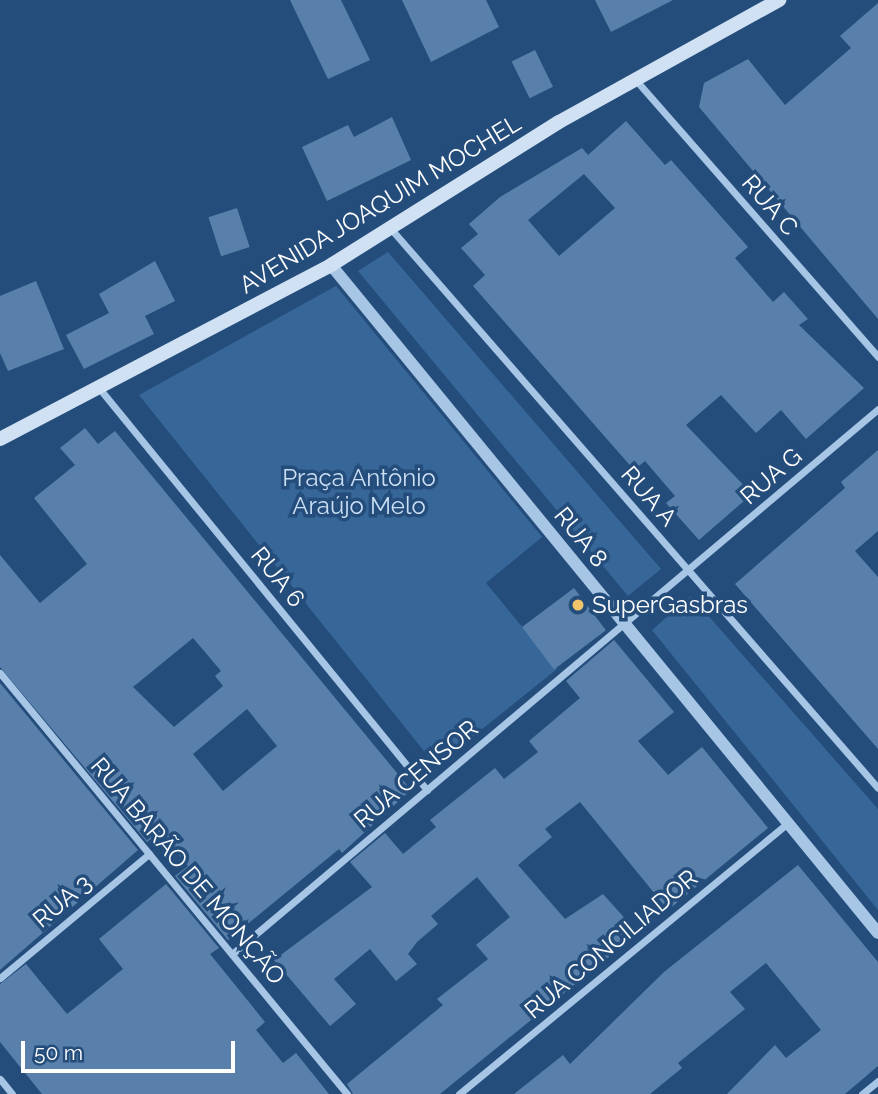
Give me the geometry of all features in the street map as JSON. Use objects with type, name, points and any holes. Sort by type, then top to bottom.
[{"type":"main road","name":"AVENIDA JOAQUIM MOCHEL","points":[[0,439],[331,265],[634,78],[779,0]]},
{"type":"street","name":"RUA C","points":[[634,78],[878,357]]},
{"type":"street","name":"RUA A","points":[[391,229],[878,788]]},
{"type":"street","name":"RUA 8","points":[[331,265],[878,933]]},
{"type":"street","name":"RUA 6","points":[[99,388],[427,790]]},
{"type":"street","name":"RUA G","points":[[626,625],[878,409]]},
{"type":"street","name":"RUA CENSOR","points":[[232,954],[626,625]]},
{"type":"street","name":"RUA BARÃO DE MONÇÃO","points":[[0,673],[347,1094]]},
{"type":"street","name":"RUA CONCILIADOR","points":[[459,1094],[788,823]]},
{"type":"street","name":"RUA 3","points":[[0,978],[149,854]]},
{"type":"street","points":[[0,1079],[12,1094]]},
{"type":"street","points":[[862,1094],[878,1081]]},
{"type":"green space","points":[[388,252],[661,569],[628,596],[358,271]]},
{"type":"green space","name":"Praça Antônio Araújo Melo","points":[[336,286],[542,537],[486,583],[557,669],[436,766],[139,395]]},
{"type":"green space","points":[[691,596],[878,809],[878,910],[652,630]]},
{"type":"building","points":[[290,0],[341,0],[370,60],[328,79]]},
{"type":"building","points":[[402,0],[486,0],[499,27],[431,62]]},
{"type":"building","points":[[595,0],[673,0],[611,32]]},
{"type":"building","points":[[878,3],[878,319],[699,107],[704,83],[748,59],[785,105],[851,48],[840,36]]},
{"type":"building","points":[[535,50],[553,87],[530,98],[512,61]]},
{"type":"building","points":[[392,117],[411,160],[327,201],[302,147],[348,125],[354,137]]},
{"type":"building","points":[[626,121],[665,165],[671,160],[748,247],[735,258],[773,302],[784,292],[808,319],[799,325],[864,388],[806,439],[781,410],[756,433],[721,395],[686,425],[752,494],[699,540],[666,503],[675,496],[645,461],[634,470],[473,286],[485,275],[461,248],[478,234],[469,224],[500,197],[582,148],[588,155]],"holes":[[[584,174],[615,208],[559,256],[528,220]]]},
{"type":"building","points":[[237,208],[250,247],[221,256],[208,217]]},
{"type":"building","points":[[155,261],[175,301],[145,316],[154,334],[84,369],[66,335],[109,313],[99,294]]},
{"type":"building","points":[[36,281],[64,349],[8,371],[0,353],[0,296]]},
{"type":"building","points":[[85,428],[98,444],[115,431],[411,790],[342,853],[339,849],[228,940],[175,876],[188,866],[160,832],[147,842],[0,667],[0,555],[40,603],[87,564],[34,498],[75,465],[60,448]],"holes":[[[193,638],[221,671],[215,676],[223,686],[174,727],[133,687]],[[247,709],[277,746],[223,791],[193,754]]]},
{"type":"building","points":[[878,450],[878,531],[855,551],[878,577],[878,749],[735,584],[845,488],[841,482]]},
{"type":"building","points":[[574,588],[606,630],[554,669],[522,627]]},
{"type":"building","points":[[614,640],[674,712],[638,741],[668,775],[702,747],[768,828],[668,910],[580,802],[545,829],[552,837],[518,865],[565,919],[603,894],[638,933],[440,1094],[353,1094],[347,1084],[443,1005],[437,999],[488,959],[476,945],[510,917],[477,877],[431,916],[438,924],[417,942],[408,954],[417,964],[396,981],[370,949],[334,979],[356,1004],[330,1026],[274,960],[372,887],[350,862],[385,833],[403,854],[436,827],[430,820],[495,768],[504,779],[538,752],[529,741],[580,698],[566,681]]},
{"type":"building","points":[[0,683],[138,850],[0,970]]},
{"type":"building","points":[[798,865],[878,962],[878,1066],[845,1094],[727,1094],[775,1045],[786,1058],[821,1030],[766,963],[730,992],[745,1009],[678,1063],[682,1068],[650,1094],[514,1094],[563,1055],[570,1064],[664,972]]},
{"type":"building","points":[[166,884],[219,948],[210,954],[265,1022],[256,1030],[283,1063],[296,1053],[329,1094],[42,1094],[0,1042],[0,984],[26,964],[67,1014],[123,969],[99,939]]},
{"type":"place","name":"SuperGasbras","points":[[578,605]]}]
